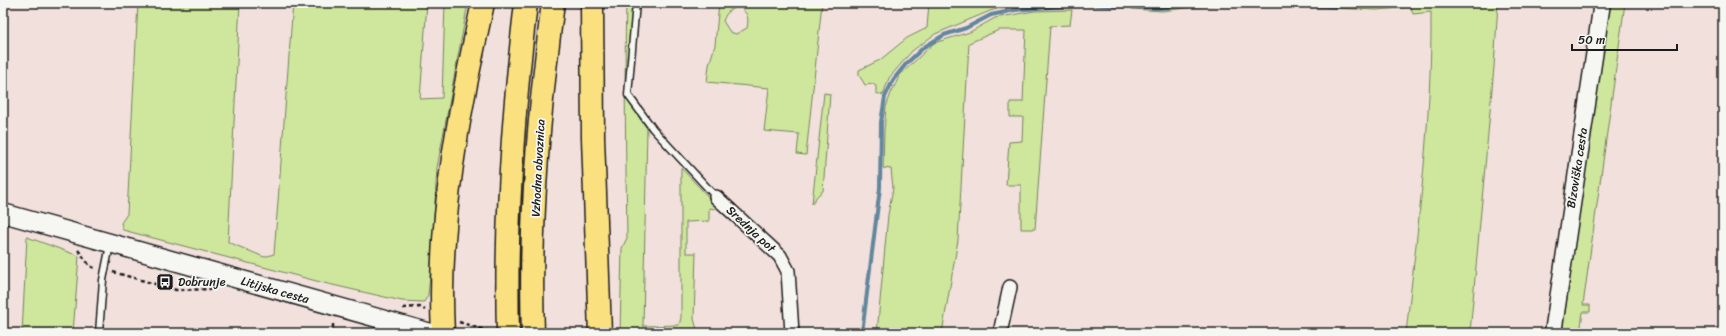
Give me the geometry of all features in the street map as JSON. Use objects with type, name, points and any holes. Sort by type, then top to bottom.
[{"type":"highway","points":[[443,333],[443,285],[449,180],[469,66],[483,3]]},
{"type":"highway","points":[[508,333],[508,219],[512,144],[526,3]]},
{"type":"highway","name":"Vzhodna obvoznica","points":[[533,333],[534,214],[546,59],[553,3]]},
{"type":"highway","points":[[592,3],[593,131],[600,333]]},
{"type":"main road","name":"Litijska cesta","points":[[3,214],[431,333]]},
{"type":"street","name":"Bizoviška cesta","points":[[1553,333],[1602,3]]},
{"type":"street","name":"Srednja pot","points":[[716,197],[780,256],[788,271],[792,333]]},
{"type":"street","points":[[1000,333],[1010,288]]},
{"type":"lane","points":[[636,3],[628,95],[653,129],[716,197]]},
{"type":"lane","points":[[99,333],[102,280],[110,244]]},
{"type":"path","points":[[114,272],[176,290],[219,290]]},
{"type":"path","points":[[333,324],[333,333]]},
{"type":"path","points":[[474,327],[495,333]]},
{"type":"green space","points":[[138,3],[240,3],[228,242],[264,257],[274,254],[293,3],[427,3],[420,99],[442,98],[445,3],[468,3],[437,168],[431,267],[428,295],[424,302],[402,301],[324,283],[123,230],[121,223],[127,214]]},
{"type":"green space","points":[[626,3],[633,3],[632,98],[640,119],[647,128],[643,326],[679,325],[681,318],[681,168],[717,206],[715,209],[709,208],[709,221],[686,222],[686,253],[696,253],[694,319],[698,333],[620,333],[622,248],[627,238],[625,91]]},
{"type":"green space","points":[[719,3],[822,3],[806,155],[797,154],[799,134],[764,131],[769,88],[707,82],[709,65],[715,45]],"holes":[[[741,8],[747,15],[747,28],[736,34],[730,32],[723,21],[726,15],[729,11],[734,9]]]},
{"type":"green space","points":[[929,3],[1032,3],[1007,6],[990,11],[935,34],[912,51],[889,78],[883,95],[876,93],[876,86],[873,84],[865,85],[859,75],[859,70],[880,60],[907,38],[927,28]]},
{"type":"green space","points":[[1133,3],[1226,3],[1162,11],[1132,9]]},
{"type":"green space","points":[[1226,3],[1498,3],[1494,67],[1470,333],[1406,333],[1427,132],[1431,52],[1431,12],[1413,14],[1411,7],[1377,10]]},
{"type":"green space","points":[[1608,3],[1625,3],[1583,305],[1590,305],[1590,312],[1583,312],[1580,333],[1562,333]]},
{"type":"green space","points":[[1072,10],[1070,25],[1050,26],[1035,229],[1021,229],[1021,185],[1006,185],[1009,142],[1022,141],[1023,117],[1010,117],[1010,102],[1023,102],[1026,30],[999,30],[969,43],[958,240],[942,333],[877,333],[888,215],[893,188],[891,169],[883,168],[886,107],[900,75],[934,43],[970,32],[995,18],[1034,11]]},
{"type":"green space","points":[[824,93],[830,94],[823,191],[817,196],[812,204]]},
{"type":"green space","points":[[27,237],[79,256],[73,333],[22,333]]},
{"type":"waterway","points":[[862,333],[880,188],[881,122],[885,97],[893,80],[906,64],[924,47],[944,35],[966,28],[991,15],[1015,10],[1085,4],[1159,8],[1203,3]]},
{"type":"waterway","points":[[1288,3],[1330,6],[1364,3]]},
{"type":"place","name":"Dobrunje","points":[[165,282]]}]
